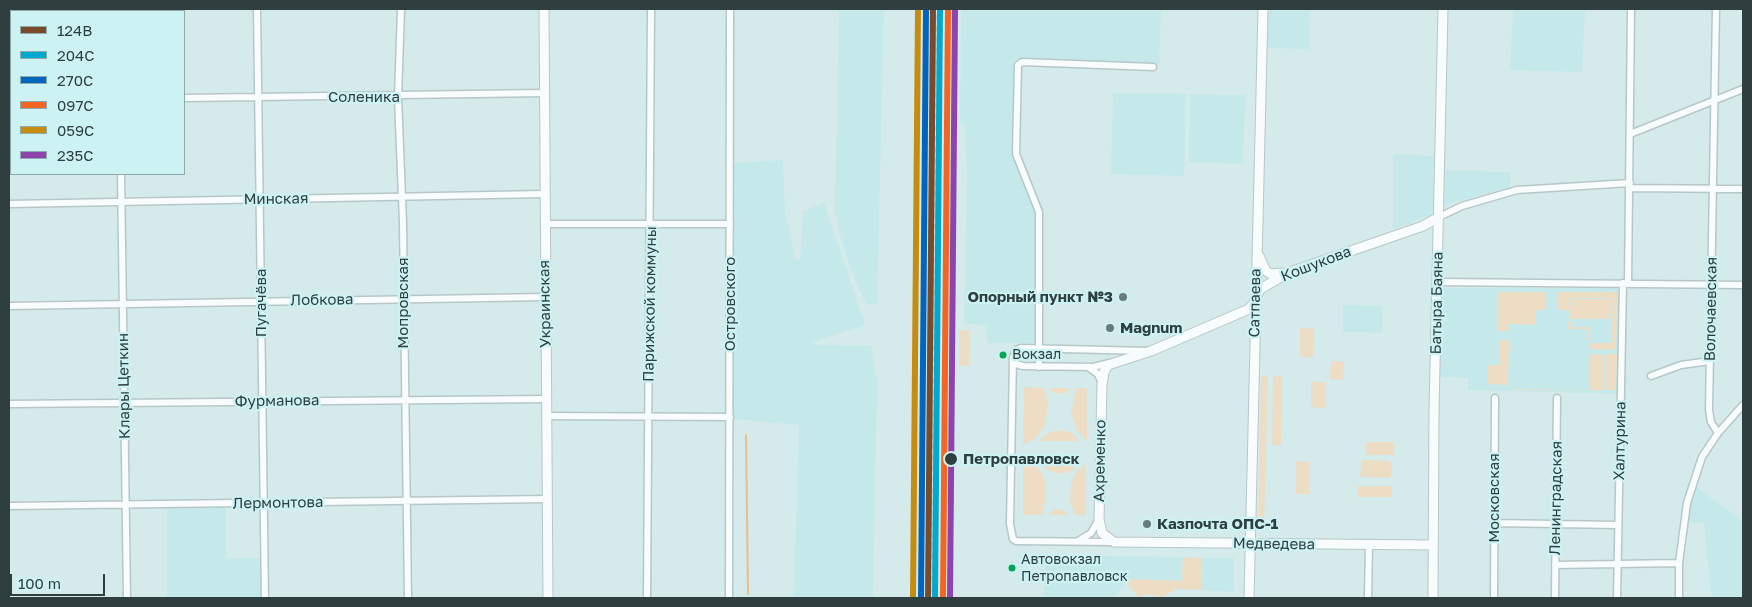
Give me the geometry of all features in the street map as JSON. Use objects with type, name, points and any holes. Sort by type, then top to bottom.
[{"type":"street","name":"Пугачёва","points":[[257,9],[260,98],[265,598]]},
{"type":"street","name":"Мопровская","points":[[401,9],[398,97],[402,197],[402,299],[408,598]]},
{"type":"street","name":"Украинская","points":[[544,9],[544,297],[548,598]]},
{"type":"street","name":"Парижской коммуны","points":[[646,598],[651,224],[651,9]]},
{"type":"street","name":"Островского","points":[[729,598],[730,9]]},
{"type":"street","name":"Сатпаева","points":[[1249,598],[1254,303],[1263,9]]},
{"type":"street","name":"Батыра Баяна","points":[[1433,598],[1443,9]]},
{"type":"street","name":"Халтурина","points":[[1617,598],[1630,185],[1631,9]]},
{"type":"street","name":"Волочаевская","points":[[1716,9],[1709,417],[1718,433]]},
{"type":"street","points":[[1039,366],[1039,212],[1016,154],[1018,65],[1022,62],[1153,67]]},
{"type":"street","points":[[1630,134],[1743,89]]},
{"type":"street","name":"Соленика","points":[[185,98],[544,94]]},
{"type":"street","name":"Клары Цеткин","points":[[121,175],[127,598]]},
{"type":"street","points":[[1439,217],[1462,206],[1517,190],[1630,185],[1743,189]]},
{"type":"street","name":"Минская","points":[[9,204],[544,194]]},
{"type":"street","name":"Кошукова","points":[[1111,363],[1151,351],[1249,309],[1259,291],[1290,272],[1423,226],[1439,217]]},
{"type":"street","points":[[544,224],[730,224]]},
{"type":"street","points":[[1423,226],[1435,225],[1438,234]]},
{"type":"street","points":[[1257,242],[1261,263],[1266,271],[1271,274],[1290,272]]},
{"type":"street","points":[[1255,271],[1260,281],[1273,281]]},
{"type":"street","points":[[1437,282],[1743,284]]},
{"type":"street","name":"Лобкова","points":[[9,306],[544,297]]},
{"type":"street","name":"Кошукова","points":[[1013,356],[1019,348],[1151,351]]},
{"type":"street","points":[[1013,356],[1014,362],[1019,366],[1087,367],[1111,363]]},
{"type":"street","points":[[1013,356],[1010,524],[1013,539],[1114,542]]},
{"type":"street","points":[[1651,376],[1681,366],[1710,362]]},
{"type":"street","name":"Ахременко","points":[[1111,363],[1103,374],[1102,384],[1099,519],[1102,533],[1114,542]]},
{"type":"street","points":[[1087,367],[1098,374],[1102,384]]},
{"type":"street","name":"Московская","points":[[1494,598],[1495,398]]},
{"type":"street","name":"Ленинградская","points":[[1555,598],[1557,398]]},
{"type":"street","name":"Фурманова","points":[[9,404],[546,399]]},
{"type":"street","points":[[1679,598],[1679,563],[1691,485],[1702,457],[1718,433],[1743,404]]},
{"type":"street","points":[[546,416],[730,416]]},
{"type":"street","name":"Лермонтова","points":[[9,506],[547,500]]},
{"type":"street","points":[[1075,542],[1091,533],[1099,519]]},
{"type":"street","points":[[1494,523],[1618,525]]},
{"type":"street","name":"Медведева","points":[[1114,542],[1433,545]]},
{"type":"street","points":[[1368,598],[1369,544]]},
{"type":"street","points":[[1555,565],[1679,563]]},
{"type":"shaded area","points":[[839,9],[884,9],[877,304],[866,304],[851,270],[835,212]]},
{"type":"shaded area","points":[[961,9],[1161,9],[1159,65],[1014,60],[1012,154],[1036,214],[1035,343],[987,343],[987,325],[964,324],[967,173],[964,124],[960,123]]},
{"type":"shaded area","points":[[1267,9],[1310,10],[1309,49],[1267,48]]},
{"type":"shaded area","points":[[1513,9],[1585,9],[1582,72],[1510,70]]},
{"type":"shaded area","points":[[1113,93],[1186,94],[1184,176],[1111,174]]},
{"type":"shaded area","points":[[1190,94],[1245,95],[1243,164],[1189,162]]},
{"type":"shaded area","points":[[1393,154],[1434,156],[1433,215],[1393,229]]},
{"type":"shaded area","points":[[783,160],[785,213],[796,260],[800,259],[803,211],[824,203],[865,325],[813,342],[814,345],[871,346],[877,381],[873,598],[794,598],[799,425],[733,419],[734,163]]},
{"type":"shaded area","points":[[1445,170],[1510,172],[1510,187],[1445,205]]},
{"type":"shaded area","points":[[1442,288],[1619,288],[1618,394],[1468,390],[1468,378],[1440,377]]},
{"type":"shaded area","points":[[1498,292],[1546,292],[1546,310],[1535,310],[1535,325],[1507,324],[1507,331],[1497,331]]},
{"type":"shaded area","points":[[1557,292],[1617,292],[1616,350],[1590,349],[1590,343],[1611,343],[1612,298],[1570,298],[1570,310],[1557,310]]},
{"type":"shaded area","points":[[1571,299],[1611,299],[1610,319],[1570,319],[1572,327],[1590,327],[1589,340],[1587,340],[1587,329],[1570,329],[1568,326]]},
{"type":"shaded area","points":[[1343,305],[1382,306],[1382,333],[1343,332]]},
{"type":"shaded area","points":[[1300,328],[1314,329],[1313,357],[1300,357]]},
{"type":"shaded area","points":[[960,330],[970,330],[969,366],[959,366]]},
{"type":"shaded area","points":[[1499,340],[1509,340],[1508,385],[1488,384],[1488,365],[1499,365]]},
{"type":"shaded area","points":[[1590,354],[1604,355],[1604,390],[1590,390]]},
{"type":"shaded area","points":[[1606,354],[1617,354],[1616,390],[1606,390]]},
{"type":"shaded area","points":[[1331,361],[1344,362],[1343,380],[1330,379]]},
{"type":"shaded area","points":[[1261,376],[1268,376],[1264,525],[1258,525]]},
{"type":"shaded area","points":[[1273,376],[1282,376],[1281,445],[1272,445]]},
{"type":"shaded area","points":[[1311,382],[1326,382],[1325,408],[1311,407]]},
{"type":"shaded area","points":[[1024,387],[1044,388],[1048,404],[1045,425],[1036,438],[1023,445]]},
{"type":"shaded area","points":[[1049,388],[1070,388],[1067,392],[1061,394],[1052,392]]},
{"type":"shaded area","points":[[1076,388],[1087,388],[1087,441],[1077,431],[1071,413]]},
{"type":"shaded area","points":[[1513,389],[1616,391],[1513,390]]},
{"type":"shaded area","points":[[1062,430],[1072,433],[1079,441],[1039,441],[1050,432]]},
{"type":"shaded area","points":[[1366,442],[1394,442],[1394,455],[1366,455]]},
{"type":"shaded area","points":[[1023,458],[1037,466],[1045,480],[1046,495],[1042,515],[1023,515]]},
{"type":"shaded area","points":[[1362,460],[1389,461],[1392,464],[1391,476],[1388,478],[1362,477],[1360,475]]},
{"type":"shaded area","points":[[1296,461],[1310,462],[1310,494],[1296,494]]},
{"type":"shaded area","points":[[1040,463],[1078,463],[1073,470],[1060,474],[1047,470]]},
{"type":"shaded area","points":[[1086,463],[1086,515],[1075,515],[1070,501],[1071,483],[1077,471]]},
{"type":"shaded area","points":[[1358,486],[1392,486],[1392,497],[1358,497]]},
{"type":"shaded area","points":[[1695,486],[1743,521],[1743,598],[1713,598],[1711,594],[1704,523],[1687,522]]},
{"type":"shaded area","points":[[197,504],[226,504],[226,558],[264,558],[265,598],[167,598],[167,509],[193,508]]},
{"type":"shaded area","points":[[1061,509],[1068,515],[1048,515],[1053,510]]},
{"type":"shaded area","points":[[1046,555],[1183,557],[1182,581],[1130,579],[1112,598],[1044,598]]},
{"type":"shaded area","points":[[1183,557],[1202,558],[1201,590],[1176,589],[1161,598],[1146,594],[1140,598],[1126,583],[1130,579],[1182,581]]},
{"type":"shaded area","points":[[1202,558],[1234,558],[1234,592],[1201,590]]},
{"type":"waterway","points":[[746,435],[748,594]]},
{"type":"railway","points":[[932,598],[937,9]]},
{"type":"transit line","name":"059С","points":[[913,598],[918,9]]},
{"type":"transit line","name":"270С","points":[[921,598],[926,9]]},
{"type":"transit line","name":"124В","points":[[928,598],[933,9]]},
{"type":"transit line","name":"204С","points":[[935,598],[940,9]]},
{"type":"transit line","name":"097С","points":[[943,598],[948,9]]},
{"type":"transit line","name":"235С","points":[[950,598],[955,9]]},
{"type":"place","name":"Опорный пункт №3","points":[[1123,297]]},
{"type":"place","name":"Magnum","points":[[1110,328]]},
{"type":"place","name":"Вокзал","points":[[1003,355]]},
{"type":"place","name":"Петропавловск","points":[[951,459]]},
{"type":"place","name":"Казпочта ОПС-1","points":[[1147,524]]},
{"type":"place","name":"Автовокзал Петропавловск","points":[[1012,568]]}]
